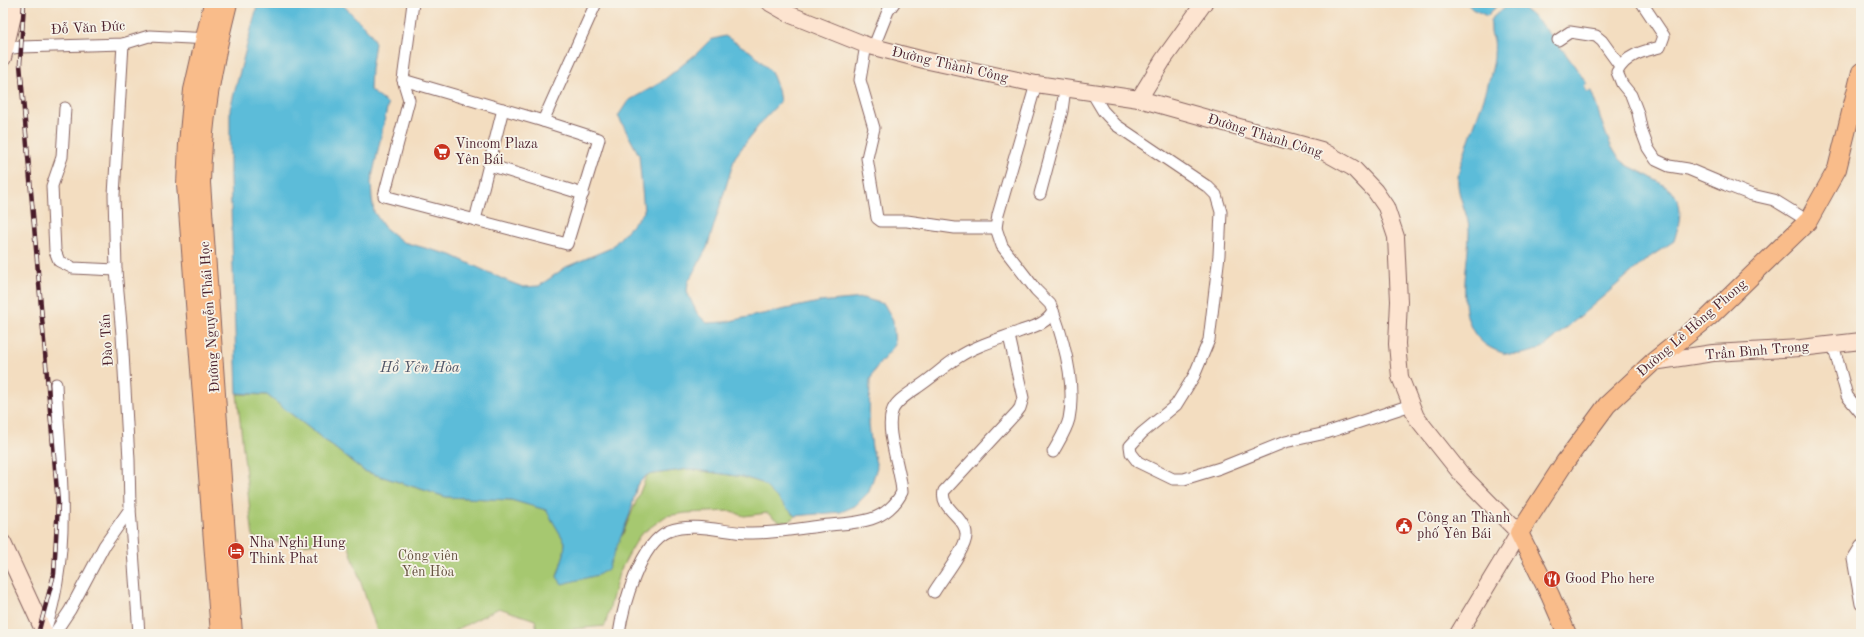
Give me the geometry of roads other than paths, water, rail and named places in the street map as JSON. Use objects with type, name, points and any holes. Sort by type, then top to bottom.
[{"type":"main road","points":[[4,53],[16,3]]},
{"type":"main road","name":"Đường Nguyễn Thái Học","points":[[213,3],[208,94],[202,145],[201,183],[233,634]]},
{"type":"main road","name":"Đường Nguyễn Thái Học","points":[[220,634],[186,184],[193,90],[212,39],[228,3]]},
{"type":"main road","name":"Đường Thành Công","points":[[770,3],[791,15],[870,45],[924,60],[1036,84],[1139,99],[1321,150],[1353,168],[1375,191],[1386,207],[1396,237],[1399,301],[1397,344],[1400,377],[1416,417],[1462,475],[1519,533]]},
{"type":"main road","points":[[1139,99],[1163,60],[1204,3]]},
{"type":"main road","name":"Đường Lê Hồng Phong","points":[[1519,533],[1565,462],[1607,405],[1653,362],[1709,317],[1808,220],[1837,169],[1861,72]]},
{"type":"main road","name":"Trần Bình Trọng","points":[[1653,362],[1713,353],[1801,348],[1861,341]]},
{"type":"main road","points":[[1458,634],[1519,533]]},
{"type":"main road","points":[[1519,533],[1550,595],[1567,634]]},
{"type":"main road","points":[[3,543],[48,633]]},
{"type":"street","points":[[403,80],[599,139],[567,244],[384,196],[409,100],[403,80],[412,3]]},
{"type":"street","points":[[543,121],[596,3]]},
{"type":"street","points":[[1642,3],[1664,36],[1660,46],[1634,55],[1622,63],[1617,72],[1622,84],[1631,95],[1646,142],[1656,160],[1669,166],[1688,169],[1752,195],[1774,200],[1808,220]]},
{"type":"street","points":[[890,4],[870,45],[860,80],[874,128],[867,158],[877,218],[881,221],[907,221],[955,228],[996,228]]},
{"type":"street","points":[[1558,40],[1570,32],[1596,36],[1602,41],[1620,66]]},
{"type":"street","name":"Đỗ Văn Đức","points":[[4,53],[24,46],[123,44],[149,36],[212,39]]},
{"type":"street","name":"Đào Tấn","points":[[123,44],[114,195],[116,270],[122,335],[129,460],[130,509],[138,634]]},
{"type":"street","points":[[1036,84],[998,215],[996,228],[1002,246],[1036,290],[1050,304],[1063,341],[1070,389],[1069,418],[1064,432],[1053,452]]},
{"type":"street","points":[[1040,194],[1062,111],[1065,88]]},
{"type":"street","points":[[1091,91],[1103,111],[1116,125],[1208,187],[1216,195],[1220,206],[1219,255],[1209,340],[1194,376],[1176,405],[1142,433],[1130,446],[1131,453],[1138,462],[1173,479],[1189,478],[1220,468],[1279,444],[1326,432],[1411,405]]},
{"type":"street","points":[[65,108],[62,157],[52,186],[56,256],[62,263],[73,268],[116,270]]},
{"type":"street","points":[[475,220],[503,109]]},
{"type":"street","points":[[488,165],[583,194]]},
{"type":"street","points":[[619,634],[622,612],[637,569],[654,543],[668,531],[695,528],[748,533],[775,532],[856,522],[871,519],[883,513],[892,506],[902,492],[890,427],[892,410],[902,399],[958,357],[974,349],[1048,320],[1053,311]]},
{"type":"street","points":[[934,592],[962,548],[966,536],[963,525],[943,499],[944,491],[1017,412],[1022,404],[1023,398],[1009,336]]},
{"type":"street","points":[[1832,344],[1847,396],[1861,412]]},
{"type":"street","points":[[48,633],[63,536],[63,485],[56,384]]},
{"type":"street","points":[[48,633],[70,610],[104,546],[130,509]]},
{"type":"street","points":[[1861,546],[1853,559],[1861,604]]},
{"type":"water","name":"Hồ Yên Hòa","points":[[258,3],[341,3],[364,26],[371,34],[375,43],[371,69],[370,90],[388,104],[371,182],[374,212],[384,227],[403,242],[451,255],[523,287],[539,286],[566,267],[611,248],[644,212],[639,155],[618,116],[628,101],[660,83],[696,54],[710,40],[725,36],[751,52],[771,71],[778,89],[780,102],[763,120],[735,157],[707,248],[688,282],[687,292],[697,313],[707,323],[725,322],[819,302],[863,298],[884,304],[893,320],[895,345],[876,368],[870,380],[869,425],[872,448],[877,467],[869,492],[855,506],[841,512],[795,516],[762,483],[743,477],[689,469],[647,475],[637,485],[630,514],[608,569],[598,575],[562,584],[557,577],[564,554],[565,542],[546,510],[511,500],[446,497],[364,471],[267,395],[237,393],[230,177],[230,109]]},
{"type":"water","points":[[1467,3],[1500,3],[1487,16],[1472,9]]},
{"type":"water","points":[[1509,3],[1518,6],[1529,13],[1552,36],[1587,84],[1584,86],[1587,92],[1591,91],[1608,138],[1616,155],[1626,164],[1671,191],[1679,205],[1680,214],[1674,241],[1647,259],[1544,347],[1532,352],[1520,354],[1508,354],[1495,350],[1481,341],[1472,328],[1467,314],[1465,297],[1469,231],[1458,185],[1461,163],[1490,79],[1494,58],[1494,40],[1491,33],[1490,20]]},
{"type":"railway","points":[[24,3],[20,64],[58,503],[54,574],[38,634]]},
{"type":"place","name":"Vincom Plaza Yên Bái","points":[[442,152]]},
{"type":"place","name":"Công an Thành phố Yên Bái","points":[[1404,526]]},
{"type":"place","name":"Nha Nghi Hung Think Phat","points":[[236,551]]},
{"type":"place","name":"Good Pho here","points":[[1552,579]]},
{"type":"park label","name":"Công viên Yên Hòa","points":[[428,564]]}]
